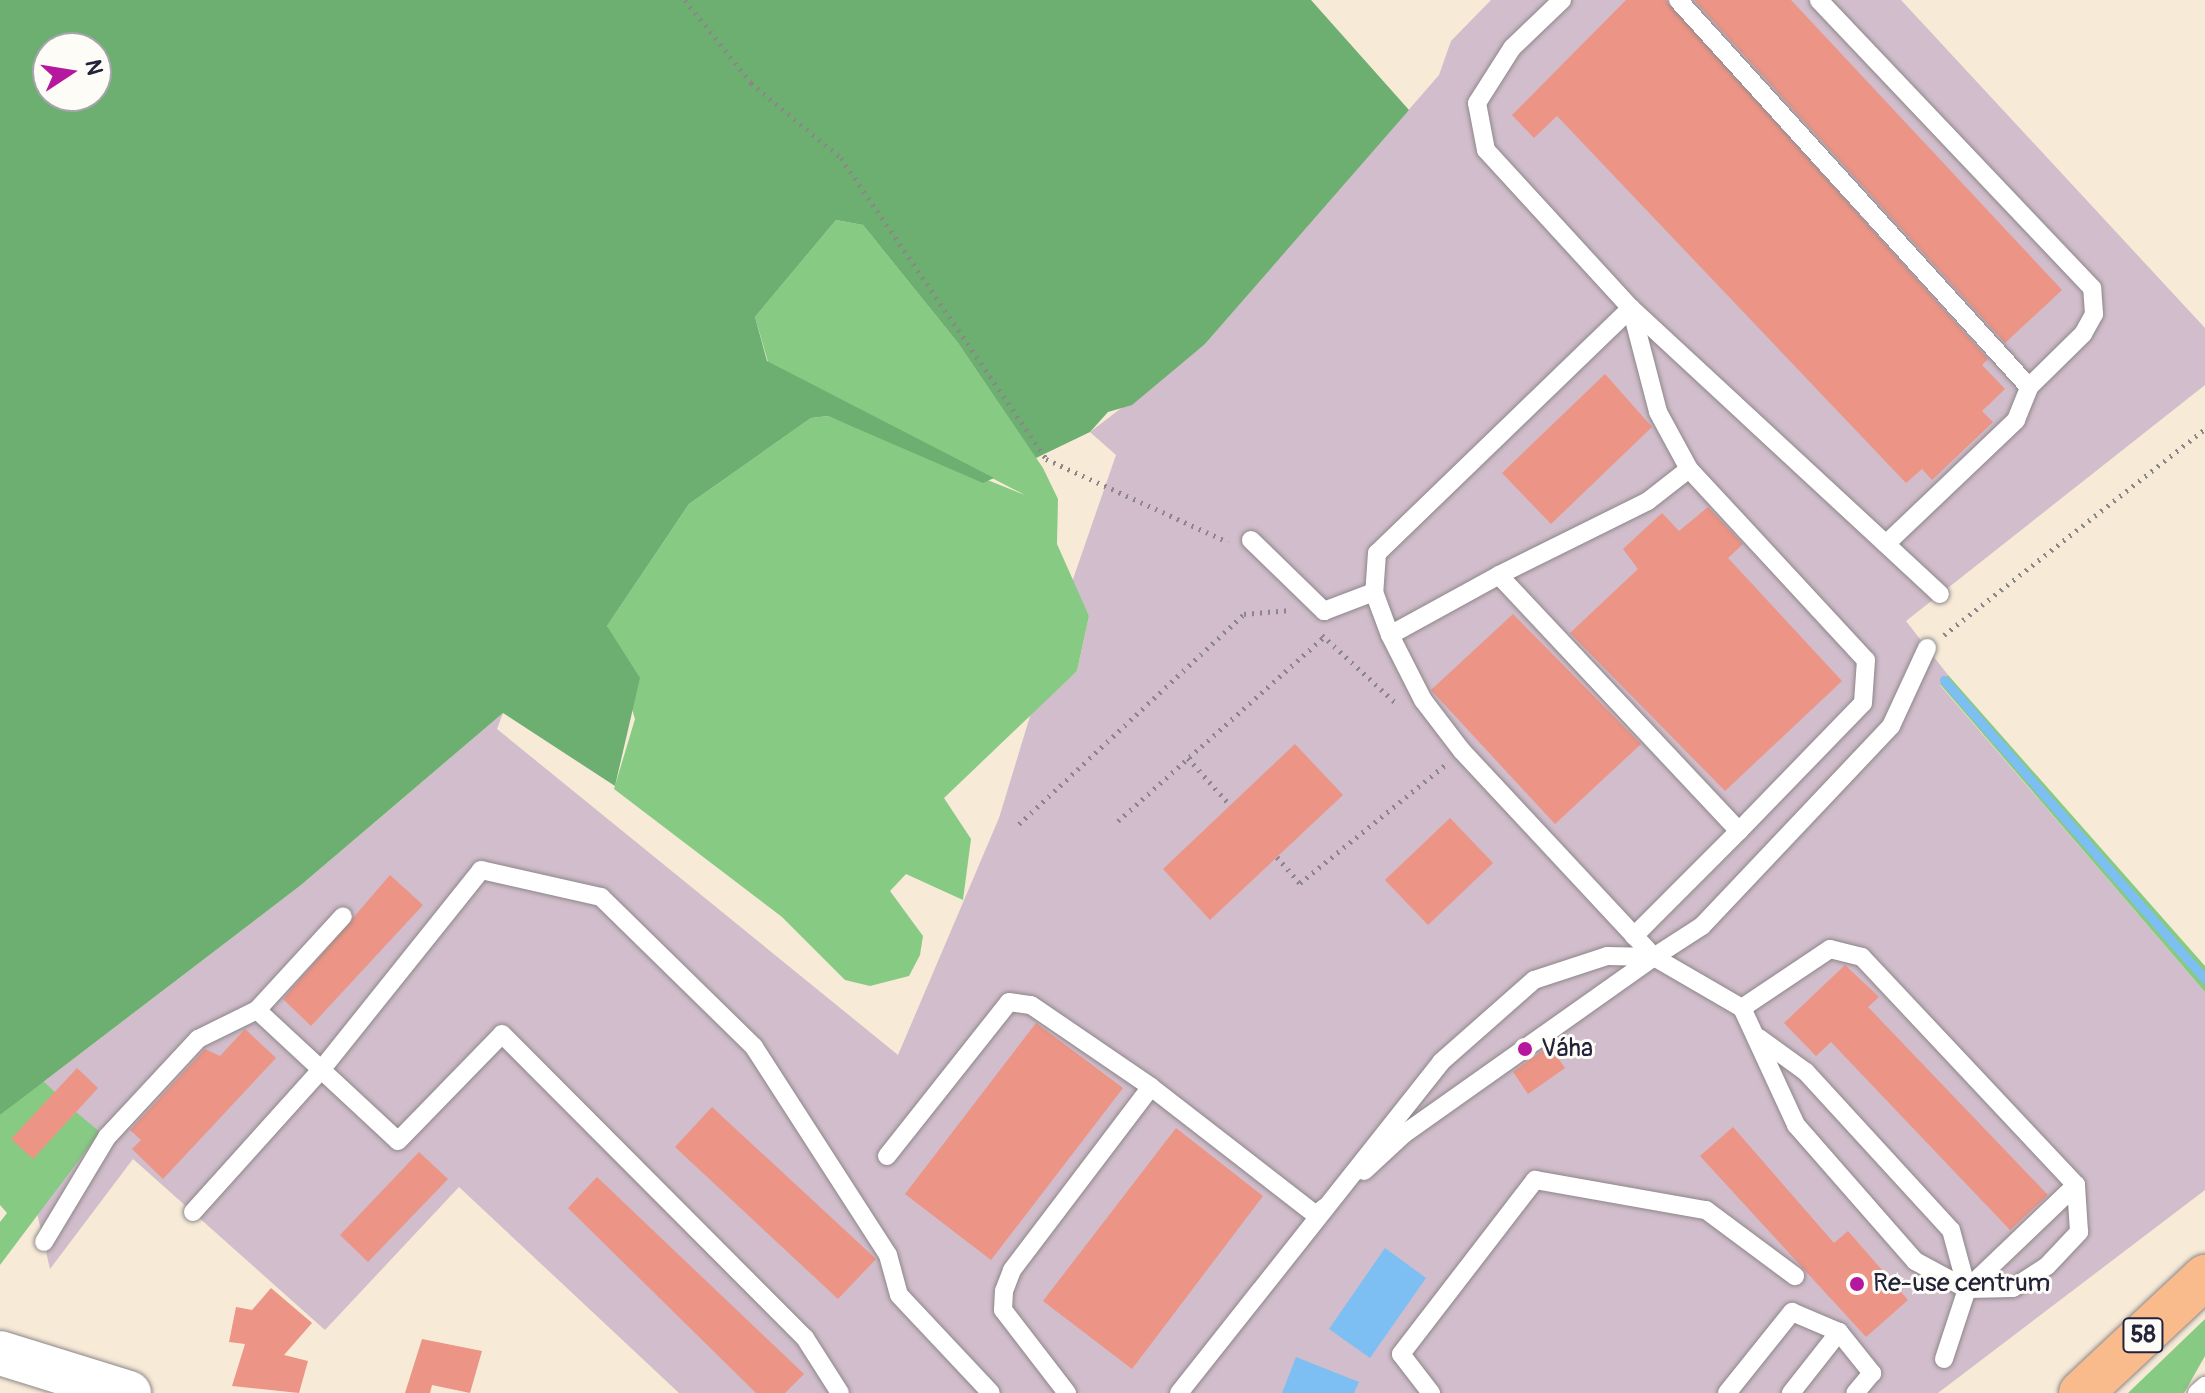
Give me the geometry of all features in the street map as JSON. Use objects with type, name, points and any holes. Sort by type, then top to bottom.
[{"type":"main road","name":"58","points":[[2081,1393],[2205,1277]]},
{"type":"street","points":[[0,1353],[129,1393]]},
{"type":"lane","points":[[1562,0],[1512,48],[1477,103],[1486,150],[1631,308],[1940,594]]},
{"type":"lane","points":[[1678,0],[2029,387]]},
{"type":"lane","points":[[1819,0],[2092,288],[2094,314],[2083,334],[2029,387],[2016,420],[1886,544]]},
{"type":"lane","points":[[1631,308],[1658,412],[1689,469],[1866,660],[1863,703],[1634,936]]},
{"type":"lane","points":[[1631,308],[1377,553],[1374,592],[1390,635],[1423,700],[1462,751],[1634,936],[1654,957],[1742,1008],[1759,1038],[1774,1091],[1796,1125],[1915,1261],[1967,1289],[2013,1288],[2047,1266],[2079,1232],[2076,1185],[1862,957],[1830,949],[1742,1008]]},
{"type":"lane","points":[[1390,635],[1499,575],[1648,501],[1689,469]]},
{"type":"lane","points":[[1242,542],[1324,611],[1374,592]]},
{"type":"lane","points":[[1499,575],[1739,831]]},
{"type":"lane","points":[[1316,1215],[1404,1134],[1654,957],[1746,887],[1891,726],[1927,648]]},
{"type":"lane","points":[[193,1212],[321,1070],[481,870],[601,897],[754,1047],[888,1255],[899,1295],[991,1393]]},
{"type":"lane","points":[[44,1242],[127,1115],[198,1039],[257,1010],[343,916]]},
{"type":"lane","points":[[1190,1390],[1316,1215],[1441,1062],[1534,980],[1607,956],[1654,957]]},
{"type":"lane","points":[[887,1156],[1009,1002],[1031,1005],[1151,1087],[1316,1215]]},
{"type":"lane","points":[[257,1010],[398,1141],[502,1034],[805,1338],[840,1393]]},
{"type":"lane","points":[[1759,1038],[1806,1072],[1951,1230],[1967,1289]]},
{"type":"lane","points":[[1067,1393],[1003,1310],[1004,1291],[1012,1270],[1151,1087]]},
{"type":"lane","points":[[1431,1393],[1401,1354],[1535,1180],[1706,1210],[1795,1276]]},
{"type":"lane","points":[[1944,1359],[1967,1289],[2076,1185]]},
{"type":"lane","points":[[1727,1393],[1792,1312],[1839,1332],[1872,1373],[1855,1393]]},
{"type":"lane","points":[[1791,1393],[1839,1332]]},
{"type":"lane","points":[[2197,1393],[2205,1386]]},
{"type":"path","points":[[685,0],[751,83],[841,158],[1046,459],[1242,542]]},
{"type":"path","points":[[1927,648],[2205,429]]},
{"type":"path","points":[[1286,599],[1306,619]]},
{"type":"path","points":[[1019,824],[1244,614],[1297,610]]},
{"type":"path","points":[[1315,628],[1409,715]]},
{"type":"path","points":[[1118,821],[1324,637]]},
{"type":"path","points":[[1277,857],[1300,883],[1462,751]]},
{"type":"path","points":[[1188,758],[1230,805]]},
{"type":"shaded area","points":[[1491,0],[1901,0],[2205,328],[2205,385],[1906,621],[1948,675],[1940,685],[2205,992],[2205,1190],[1938,1393],[679,1393],[459,1187],[325,1330],[133,1159],[50,1269],[37,1213],[26,1228],[0,1115],[301,885],[503,713],[497,729],[898,1055],[999,818],[1031,713],[1077,671],[1089,616],[1072,582],[1116,455],[1090,432],[1205,344],[1439,75],[1451,41]]},
{"type":"green space","points":[[0,0],[1311,0],[1409,110],[1205,344],[1132,405],[1108,412],[1090,432],[1036,458],[958,343],[863,225],[836,220],[755,317],[767,361],[994,478],[983,483],[828,416],[811,418],[689,504],[607,626],[640,678],[615,786],[503,713],[301,885],[0,1115]]},
{"type":"green space","points":[[836,220],[863,225],[958,343],[1043,468],[1058,499],[1057,544],[1089,616],[1077,671],[944,798],[971,839],[963,900],[906,874],[890,891],[923,936],[920,955],[909,976],[870,986],[845,980],[782,917],[614,789],[635,719],[607,626],[689,504],[811,418],[828,416],[1025,495],[768,362],[755,317]]},
{"type":"green space","points":[[1948,675],[2205,966],[2205,992],[1940,684]]},
{"type":"green space","points":[[43,1081],[55,1092],[33,1158],[76,1112],[100,1132],[0,1265],[0,1222],[7,1213],[0,1205],[0,1115]]},
{"type":"green space","points":[[2205,1319],[2205,1356],[2184,1393],[2128,1393]]},
{"type":"water","points":[[1385,1248],[1426,1278],[1370,1358],[1329,1329]]},
{"type":"water","points":[[1296,1357],[1359,1382],[1354,1393],[1282,1393]]},
{"type":"building","points":[[1626,0],[1666,0],[1988,359],[1982,365],[2005,389],[1982,411],[1993,422],[1932,480],[1922,469],[1906,483],[1557,116],[1534,138],[1512,115]]},
{"type":"building","points":[[1694,0],[1791,0],[2062,290],[2005,343]]},
{"type":"building","points":[[1605,374],[1652,427],[1551,524],[1502,473]]},
{"type":"building","points":[[1708,507],[1743,544],[1728,558],[1842,681],[1725,791],[1570,633],[1638,569],[1623,549],[1662,513],[1679,531]]},
{"type":"building","points":[[1513,614],[1641,744],[1555,824],[1431,690]]},
{"type":"building","points":[[1295,744],[1343,795],[1210,920],[1163,869]]},
{"type":"building","points":[[1450,818],[1493,863],[1428,925],[1385,880]]},
{"type":"building","points":[[390,875],[423,905],[311,1026],[283,999]]},
{"type":"building","points":[[1845,965],[1879,997],[1868,1007],[2048,1195],[2010,1230],[1831,1042],[1816,1056],[1784,1023]]},
{"type":"building","points":[[1036,1023],[1123,1088],[991,1260],[905,1194]]},
{"type":"building","points":[[245,1029],[276,1058],[163,1179],[132,1149],[141,1140],[130,1130],[205,1049],[220,1056]]},
{"type":"building","points":[[1549,1046],[1565,1068],[1528,1094],[1513,1072]]},
{"type":"building","points":[[77,1068],[98,1088],[33,1159],[11,1139]]},
{"type":"building","points":[[712,1107],[876,1259],[838,1299],[675,1147]]},
{"type":"building","points":[[1733,1127],[1834,1243],[1848,1231],[1908,1300],[1866,1337],[1700,1156]]},
{"type":"building","points":[[1176,1128],[1263,1196],[1132,1369],[1043,1301]]},
{"type":"building","points":[[419,1152],[448,1179],[368,1262],[340,1235]]},
{"type":"building","points":[[597,1177],[804,1374],[785,1393],[756,1393],[568,1208]]},
{"type":"building","points":[[271,1288],[312,1323],[284,1355],[308,1361],[299,1393],[232,1386],[245,1344],[229,1342],[236,1307],[252,1310]]},
{"type":"building","points":[[422,1339],[482,1351],[470,1393],[432,1385],[430,1393],[405,1393]]},
{"type":"waterway","points":[[1944,680],[2205,979]]},
{"type":"place","name":"Váha","points":[[1525,1049]]},
{"type":"place","name":"Re-use centrum","points":[[1857,1284]]}]
